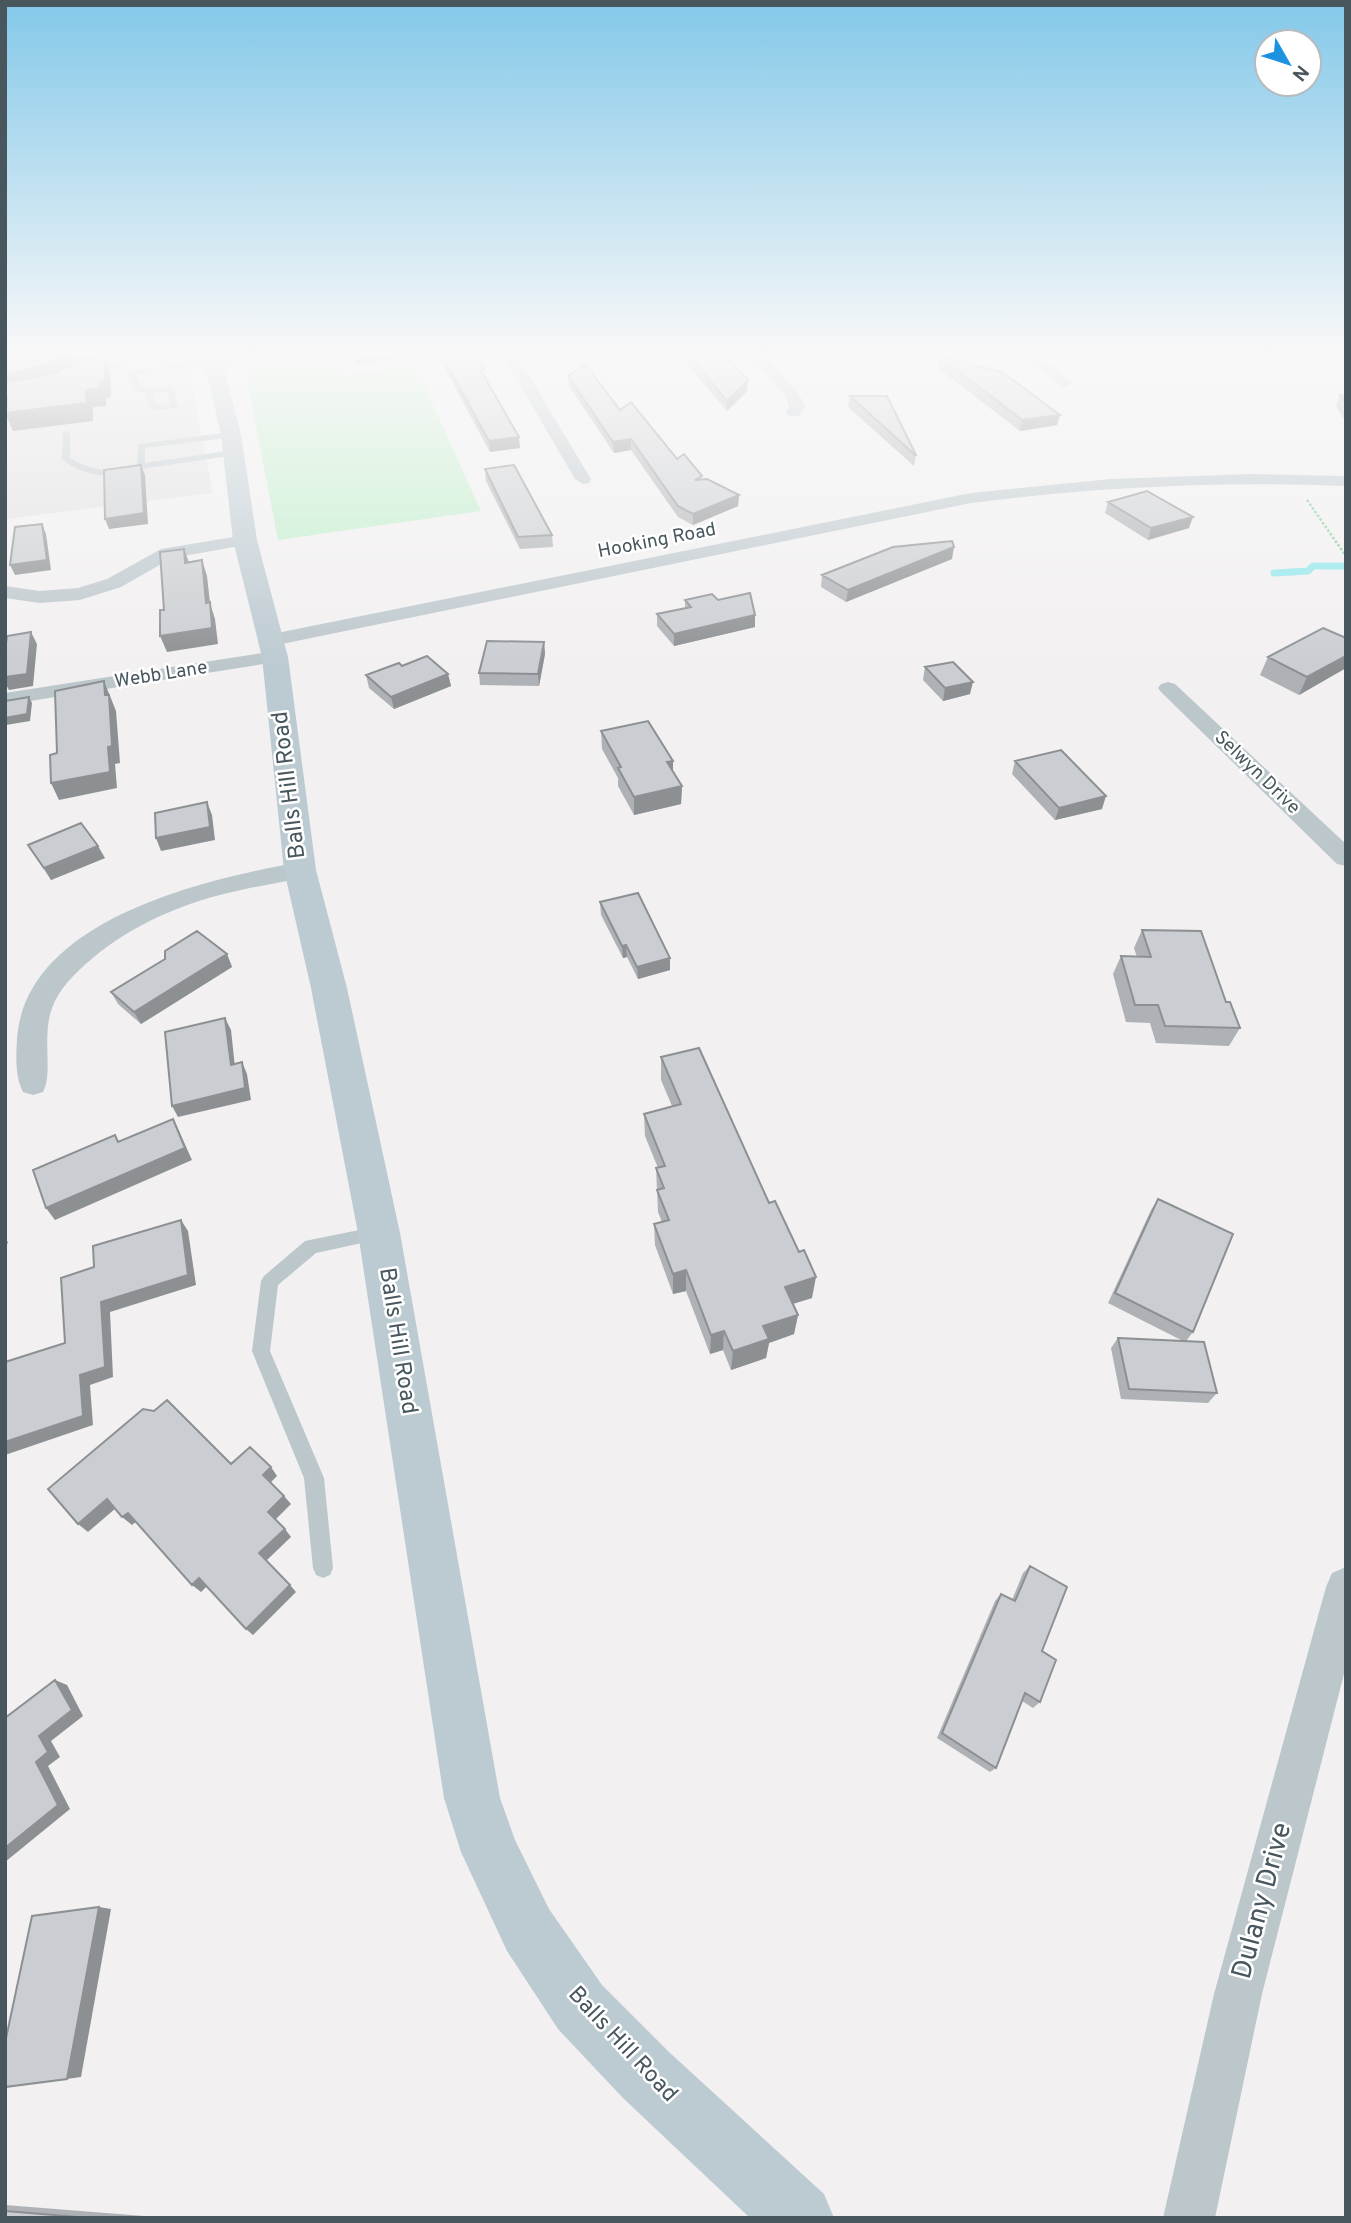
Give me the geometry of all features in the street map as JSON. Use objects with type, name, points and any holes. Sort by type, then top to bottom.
[{"type":"street","name":"Balls Hill Road","points":[[234,460],[245,540],[273,649],[300,870],[329,988],[379,1233],[472,1798],[490,1852],[528,1930],[580,2007],[646,2074],[800,2218]]},
{"type":"street","points":[[572,460],[583,479]]},
{"type":"street","name":"Hooking Road","points":[[273,649],[971,498],[1042,488],[1147,480],[1346,481]]},
{"type":"street","points":[[5,592],[40,597],[80,594],[114,583],[167,553],[245,540]]},
{"type":"street","name":"Webb Lane","points":[[5,699],[273,649]]},
{"type":"street","name":"Selwyn Drive","points":[[1168,688],[1346,858]]},
{"type":"street","points":[[33,1084],[31,1032],[37,1010],[48,987],[67,965],[94,943],[152,907],[185,894],[300,870]]},
{"type":"street","name":"Dulany Drive","points":[[1189,2218],[1238,1994],[1346,1587]]},
{"type":"lane","points":[[67,460],[78,468],[114,473],[167,460]]},
{"type":"lane","points":[[141,460],[141,466]]},
{"type":"lane","points":[[323,1568],[314,1478],[261,1351],[270,1281],[311,1246],[379,1233]]},
{"type":"path","points":[[1293,479],[1346,556]]},
{"type":"shaded area","points":[[5,460],[206,460],[213,493],[5,519]]},
{"type":"green space","points":[[263,460],[458,460],[481,511],[278,540]]},
{"type":"building","points":[[646,460],[689,460],[702,476],[695,480],[707,479],[739,495],[693,514],[678,506]]},
{"type":"building","points":[[141,465],[144,513],[105,519],[104,470]]},
{"type":"building","points":[[514,465],[552,535],[518,537],[485,469]]},
{"type":"building","points":[[1147,491],[1193,517],[1151,528],[1108,502]]},
{"type":"building","points":[[42,524],[47,560],[10,565],[15,527]]},
{"type":"building","points":[[952,541],[954,547],[848,590],[822,575],[893,547]]},
{"type":"building","points":[[184,549],[185,563],[202,560],[206,603],[210,602],[212,628],[160,636],[160,610],[164,610],[160,552]]},
{"type":"building","points":[[750,593],[755,615],[674,634],[657,614],[691,607],[685,600],[712,594],[718,600]]},
{"type":"building","points":[[1323,628],[1346,638],[1346,656],[1307,677],[1268,657]]},
{"type":"building","points":[[31,632],[27,674],[5,677],[7,636]]},
{"type":"building","points":[[487,641],[544,642],[538,674],[479,673]]},
{"type":"building","points":[[427,656],[448,674],[391,697],[366,675],[399,663],[402,666]]},
{"type":"building","points":[[953,662],[973,682],[945,688],[925,667]]},
{"type":"building","points":[[104,681],[105,695],[109,695],[112,746],[108,747],[110,772],[51,783],[50,755],[57,753],[55,691]]},
{"type":"building","points":[[29,697],[27,714],[5,718],[5,701]]},
{"type":"building","points":[[648,721],[673,761],[667,762],[682,786],[634,797],[601,731]]},
{"type":"building","points":[[1061,750],[1106,796],[1059,808],[1015,761]]},
{"type":"building","points":[[207,802],[210,827],[156,838],[155,813]]},
{"type":"building","points":[[81,823],[98,846],[44,868],[28,845]]},
{"type":"building","points":[[638,893],[670,958],[637,967],[626,945],[622,946],[600,902]]},
{"type":"building","points":[[1142,930],[1201,931],[1226,1002],[1230,1002],[1240,1028],[1165,1026],[1158,1005],[1135,1005],[1121,956],[1151,957]]},
{"type":"building","points":[[197,931],[227,954],[134,1012],[111,992],[165,959],[165,951]]},
{"type":"building","points":[[225,1018],[231,1065],[242,1062],[245,1088],[172,1106],[165,1032]]},
{"type":"building","points":[[699,1048],[769,1203],[775,1201],[799,1252],[804,1250],[816,1277],[785,1287],[798,1315],[763,1326],[769,1339],[733,1351],[724,1331],[711,1335],[686,1270],[673,1274],[654,1224],[669,1220],[657,1190],[664,1188],[656,1168],[665,1166],[644,1114],[681,1104],[661,1057]]},
{"type":"building","points":[[173,1119],[185,1148],[46,1208],[33,1170],[115,1135],[118,1142]]},
{"type":"building","points":[[1158,1199],[1233,1234],[1193,1332],[1115,1293]]},
{"type":"building","points":[[181,1220],[188,1275],[101,1302],[105,1367],[80,1375],[83,1416],[5,1442],[5,1362],[65,1343],[61,1278],[94,1267],[93,1246]]},
{"type":"building","points":[[1118,1338],[1204,1342],[1217,1393],[1129,1389]]},
{"type":"building","points":[[167,1400],[231,1464],[250,1447],[271,1467],[263,1475],[284,1496],[268,1512],[285,1529],[259,1553],[290,1585],[246,1629],[199,1578],[192,1585],[128,1513],[122,1517],[107,1499],[78,1524],[48,1489],[143,1409],[154,1411]]},
{"type":"building","points":[[1030,1566],[1067,1587],[1042,1651],[1056,1660],[1040,1702],[1025,1693],[996,1768],[942,1733],[1001,1594],[1015,1601]]},
{"type":"building","points":[[55,1680],[72,1710],[39,1736],[48,1752],[36,1762],[58,1805],[5,1848],[5,1718]]},
{"type":"building","points":[[99,1907],[67,2079],[5,2087],[5,2043],[32,1916]]},
{"type":"building","points":[[5,2211],[90,2218],[5,2218]]},
{"type":"waterway","points":[[1274,573],[1308,571],[1313,566],[1346,566]]}]
